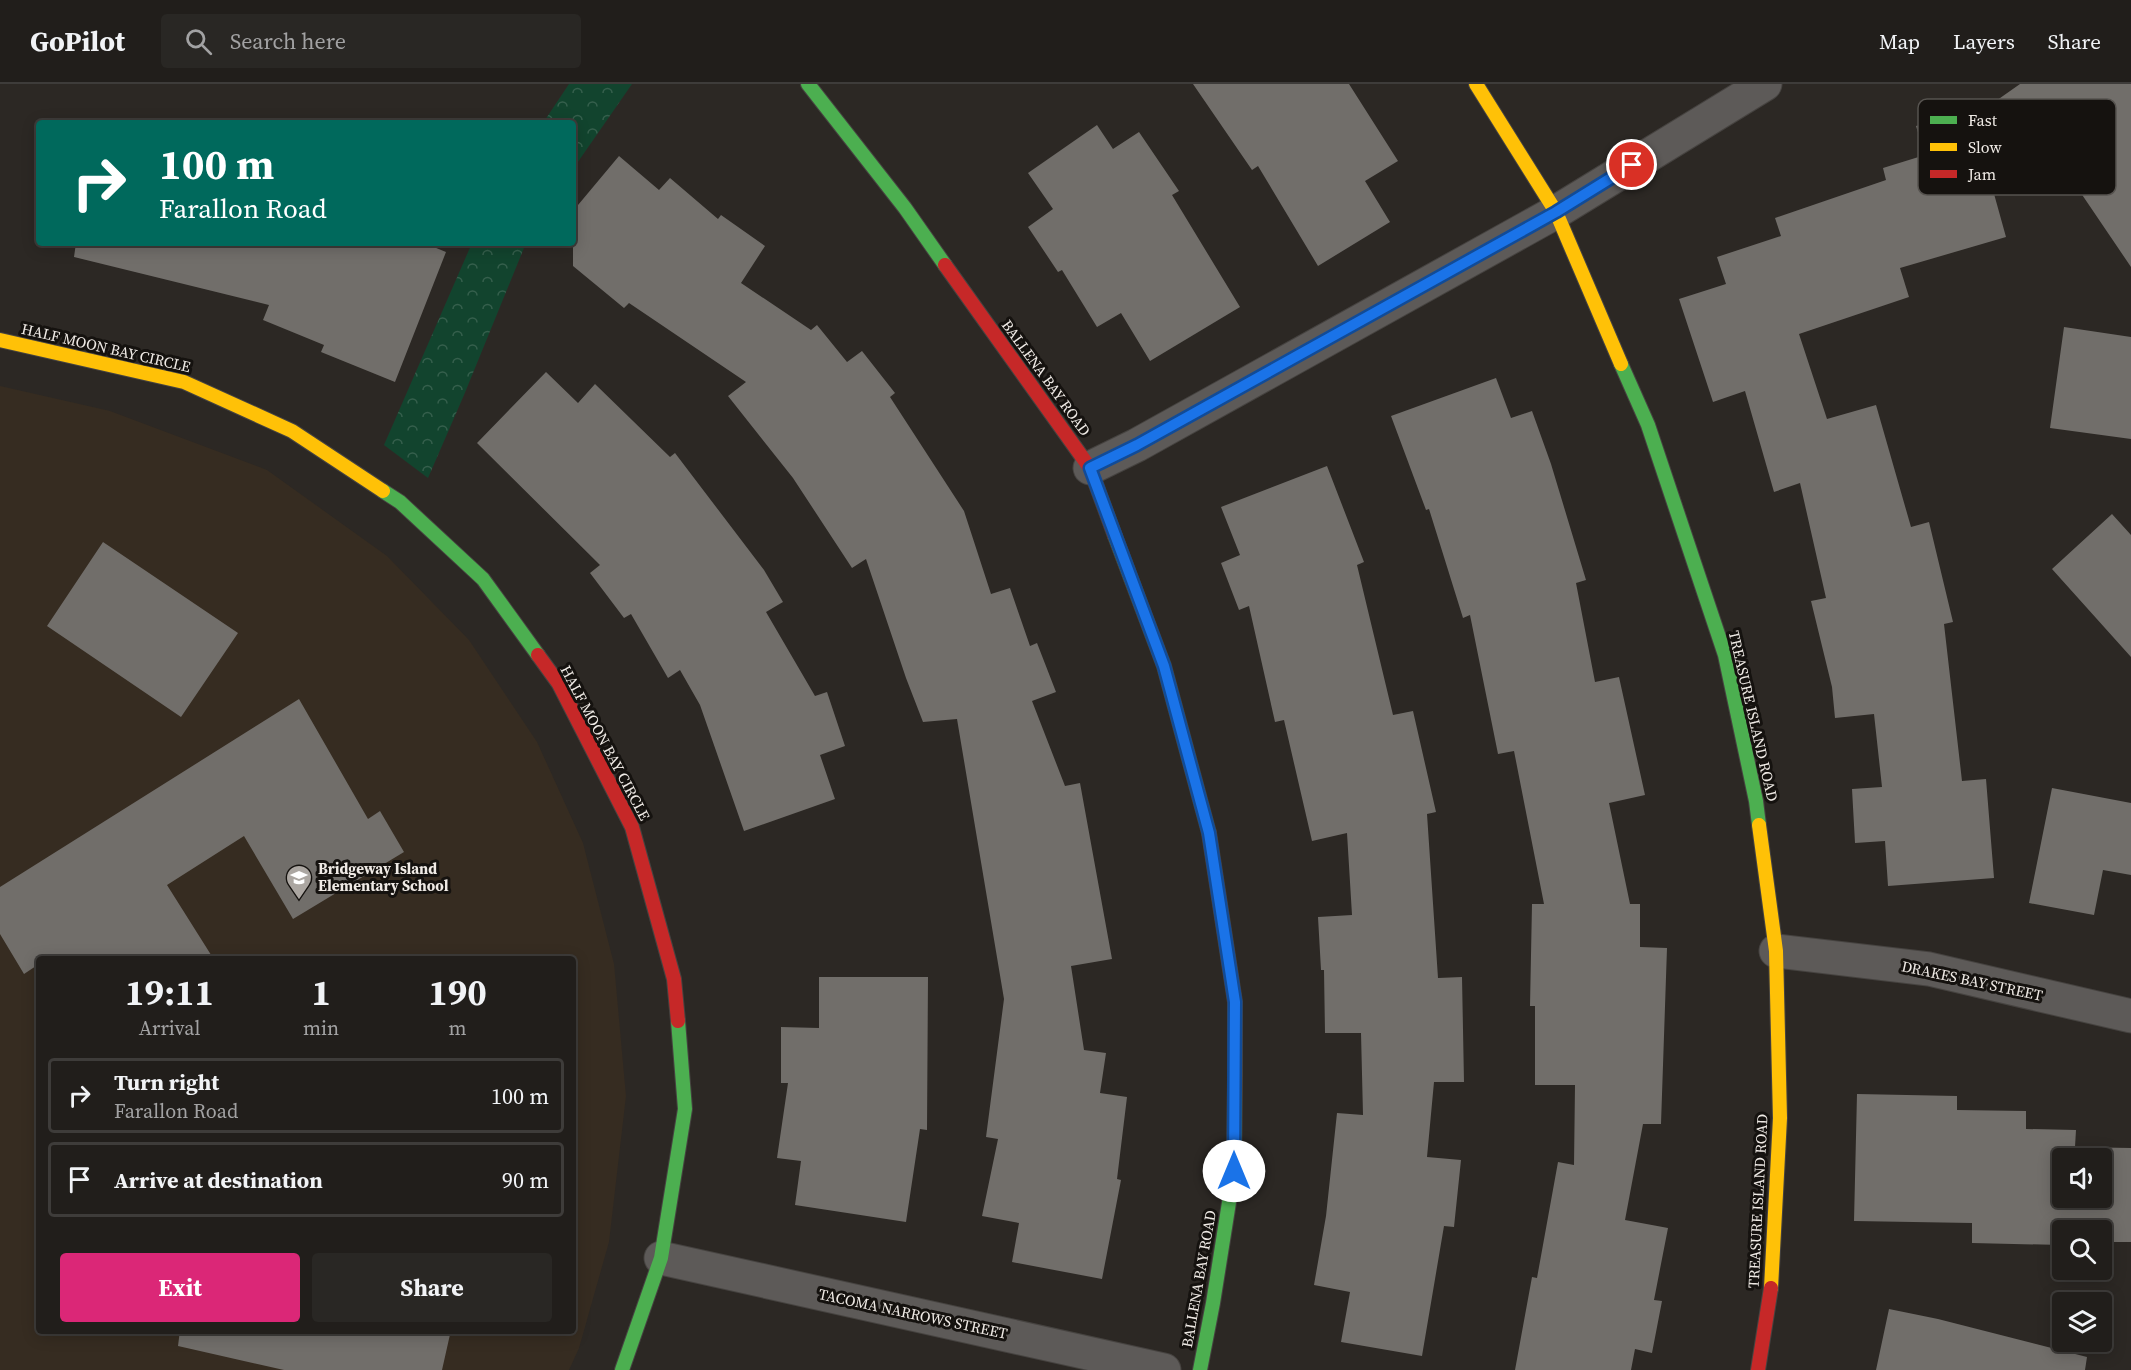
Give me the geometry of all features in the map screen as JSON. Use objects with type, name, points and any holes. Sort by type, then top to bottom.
[{"type":"street","name":"BALLENA BAY ROAD","points":[[808,84],[905,208],[1090,468],[1164,666],[1209,833],[1235,1002],[1234,1171],[1200,1370]]},
{"type":"street","name":"TREASURE ISLAND ROAD","points":[[1476,84],[1556,212],[1648,426],[1725,655],[1756,801],[1776,951],[1780,1118],[1772,1279],[1758,1370]]},
{"type":"street","points":[[1090,468],[1137,445],[1556,212],[1764,84]]},
{"type":"street","name":"HALF MOON BAY CIRCLE","points":[[0,340],[184,381],[292,431],[400,502],[483,579],[559,684],[632,827],[674,979],[685,1109],[661,1258],[622,1370]]},
{"type":"street","name":"DRAKES BAY STREET","points":[[1776,951],[1929,969],[2131,1016]]},
{"type":"street","name":"TACOMA NARROWS STREET","points":[[661,1258],[1164,1370]]},
{"type":"shaded area","name":"Bridgeway Island Elementary School","points":[[0,386],[110,411],[267,470],[387,556],[469,640],[537,742],[583,843],[614,964],[626,1096],[609,1242],[579,1348],[569,1370],[0,1370]]},
{"type":"green space","points":[[569,84],[632,84],[576,165],[576,120],[545,120]]},
{"type":"green space","points":[[471,246],[525,246],[428,478],[384,445]]},
{"type":"building","points":[[1193,84],[1349,84],[1398,161],[1365,181],[1390,222],[1318,266],[1258,166],[1252,170]]},
{"type":"building","points":[[2020,84],[2131,84],[2131,267],[2082,195],[2116,195],[2116,99],[1999,99]]},
{"type":"building","points":[[1097,125],[1113,149],[1139,132],[1179,191],[1172,195],[1240,307],[1150,361],[1121,313],[1097,327],[1062,270],[1058,272],[1028,227],[1053,209],[1028,173]]},
{"type":"building","points":[[619,156],[659,190],[670,178],[718,219],[721,215],[765,246],[741,283],[811,330],[817,325],[847,362],[862,351],[895,393],[890,397],[964,511],[991,594],[1010,588],[1030,646],[1037,643],[1056,692],[1032,701],[1065,786],[1080,783],[1112,959],[1071,966],[1084,1050],[1106,1053],[1100,1093],[1127,1097],[1117,1179],[1121,1180],[1102,1279],[1012,1262],[1019,1223],[982,1216],[998,1139],[986,1137],[1004,999],[957,719],[923,722],[866,559],[852,568],[793,478],[728,396],[746,382],[629,303],[624,308],[573,266],[573,246],[576,246],[576,207]]},
{"type":"building","points":[[1918,157],[1918,195],[1994,195],[2006,237],[1900,268],[1909,297],[1799,334],[1827,419],[1876,405],[1911,527],[1929,522],[1953,622],[1944,624],[1962,781],[1986,779],[1994,878],[1888,886],[1885,841],[1855,843],[1852,789],[1882,787],[1874,714],[1835,718],[1832,687],[1811,601],[1826,598],[1800,483],[1774,492],[1745,391],[1713,402],[1679,299],[1726,284],[1717,257],[1781,236],[1775,218],[1886,180],[1883,168]]},
{"type":"building","points":[[76,246],[431,246],[446,252],[395,382],[321,352],[324,345],[263,320],[269,305],[74,257]]},
{"type":"building","points":[[2064,327],[2131,337],[2131,439],[2050,428]]},
{"type":"building","points":[[546,372],[578,403],[595,384],[670,457],[675,453],[764,570],[783,602],[766,612],[815,696],[827,692],[845,746],[820,755],[835,799],[744,831],[700,705],[680,670],[668,678],[631,614],[624,618],[590,573],[600,565],[477,443]]},
{"type":"building","points":[[1496,378],[1511,418],[1532,411],[1551,464],[1586,580],[1576,583],[1595,682],[1619,677],[1645,795],[1609,803],[1630,904],[1640,904],[1640,947],[1667,948],[1661,1124],[1643,1124],[1625,1220],[1668,1228],[1654,1300],[1662,1301],[1652,1353],[1635,1349],[1631,1370],[1515,1370],[1532,1277],[1537,1278],[1558,1162],[1574,1165],[1575,1085],[1535,1085],[1535,1006],[1530,1006],[1532,904],[1544,904],[1514,751],[1498,754],[1470,615],[1463,618],[1429,509],[1426,510],[1391,416]]},
{"type":"building","points":[[1327,466],[1364,562],[1357,565],[1393,715],[1413,711],[1436,812],[1427,814],[1438,978],[1462,977],[1464,1082],[1434,1082],[1427,1157],[1461,1160],[1454,1227],[1444,1226],[1422,1356],[1341,1342],[1350,1292],[1314,1285],[1326,1216],[1337,1113],[1363,1115],[1361,1033],[1325,1033],[1324,970],[1321,970],[1318,917],[1352,915],[1347,833],[1312,841],[1284,720],[1275,722],[1249,606],[1239,610],[1221,563],[1240,555],[1221,507]]},
{"type":"building","points":[[2112,514],[2131,535],[2131,657],[2052,569]]},
{"type":"building","points":[[103,542],[238,633],[181,717],[47,626]]},
{"type":"building","points":[[299,699],[368,819],[380,811],[404,852],[293,919],[244,836],[167,885],[212,956],[36,956],[36,966],[24,974],[0,934],[0,887]]},
{"type":"building","points":[[2052,788],[2131,803],[2131,875],[2103,870],[2094,915],[2029,903]]},
{"type":"building","points":[[819,977],[928,977],[927,1130],[920,1129],[906,1222],[795,1205],[801,1161],[777,1158],[788,1083],[781,1083],[781,1027],[819,1028]]},
{"type":"building","points":[[1857,1094],[1957,1096],[1957,1110],[2026,1111],[2026,1129],[2076,1130],[2075,1147],[2131,1148],[2131,1242],[2112,1242],[2112,1220],[2052,1220],[2052,1245],[1972,1243],[1972,1223],[1854,1221]]},
{"type":"building","points":[[1889,1309],[2052,1348],[2052,1352],[2067,1352],[2087,1357],[2085,1370],[1876,1370]]},
{"type":"building","points":[[180,1334],[450,1334],[442,1370],[284,1370],[178,1346]]},
{"type":"traffic: fast","points":[[808,84],[905,208],[945,265]]},
{"type":"traffic: fast","points":[[1621,364],[1648,425],[1725,655],[1759,825]]},
{"type":"traffic: fast","points":[[383,491],[400,502],[483,579],[538,655]]},
{"type":"traffic: fast","points":[[1115,536],[1164,666],[1209,833]]},
{"type":"traffic: fast","points":[[622,1370],[661,1258],[685,1109],[678,1021]]},
{"type":"traffic: fast","points":[[1200,1370],[1234,1171],[1235,1077]]},
{"type":"traffic: slow","points":[[1476,84],[1556,212],[1621,364]]},
{"type":"traffic: slow","points":[[0,340],[184,382],[292,431],[383,491]]},
{"type":"traffic: slow","points":[[1759,825],[1776,951],[1780,1118],[1771,1288]]},
{"type":"traffic: jam","points":[[945,265],[1090,468],[1115,536]]},
{"type":"traffic: jam","points":[[538,655],[559,684],[632,827],[674,979],[678,1021]]},
{"type":"traffic: jam","points":[[1209,833],[1235,1002],[1235,1077]]},
{"type":"traffic: jam","points":[[1758,1370],[1771,1288]]},
{"type":"place","name":"Bridgeway Island Elementary School","points":[[299,901]]},
{"type":"route","points":[[1234,1171],[1235,1002],[1209,833],[1164,666],[1090,468],[1137,445],[1556,212],[1632,165]]}]
